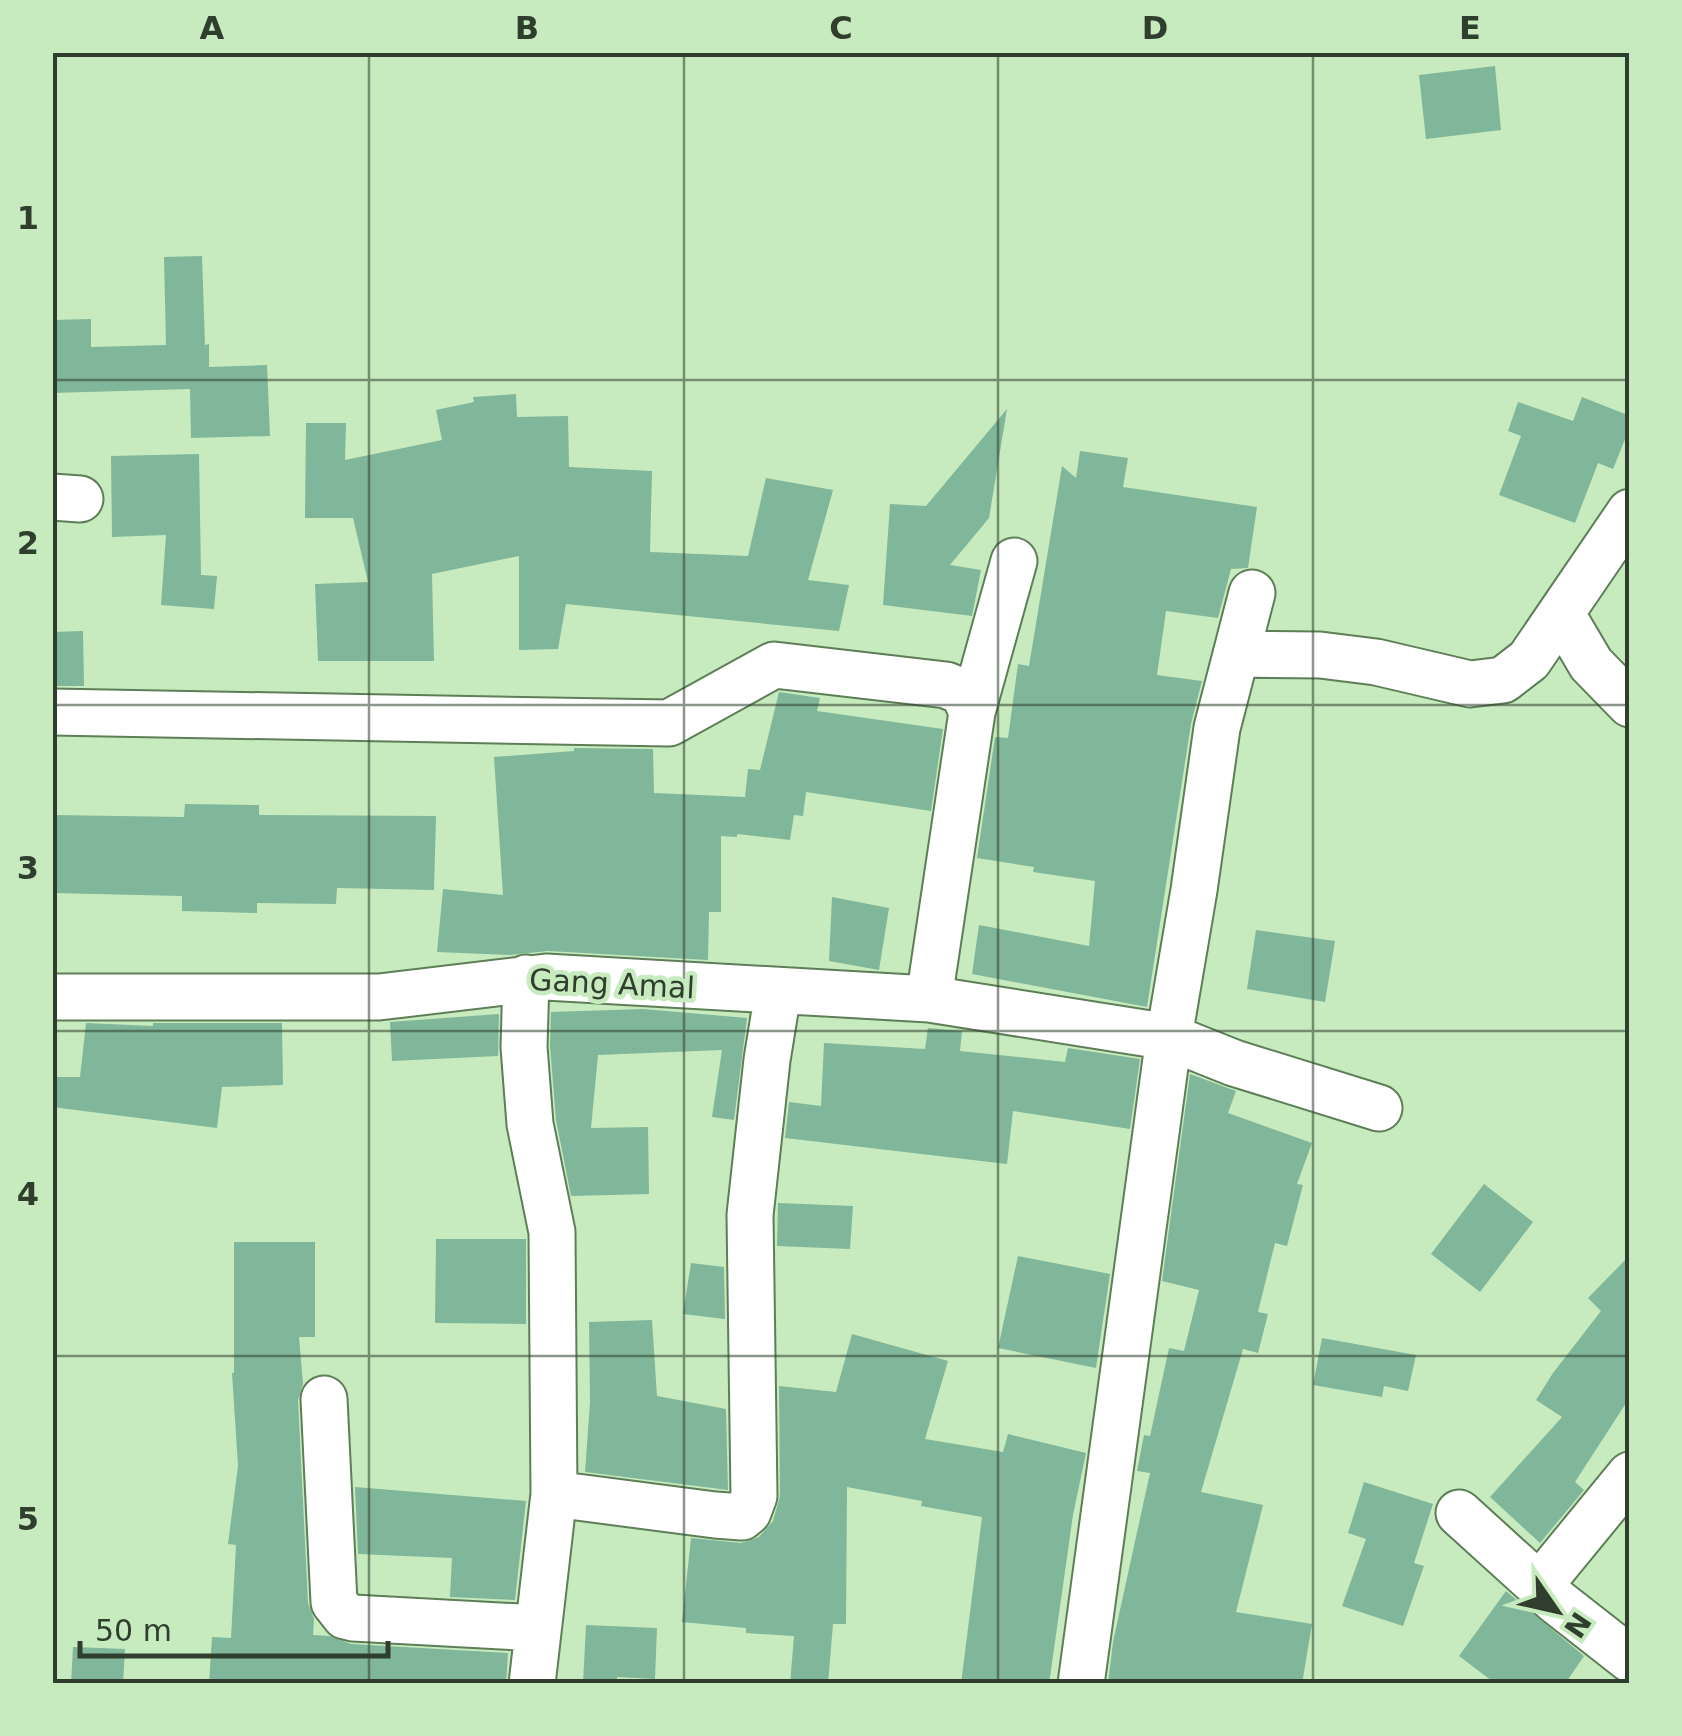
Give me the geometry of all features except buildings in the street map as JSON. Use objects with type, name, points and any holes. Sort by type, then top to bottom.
[{"type":"street","points":[[1236,654],[1320,655],[1376,662],[1470,684],[1504,680],[1530,660],[1630,512]]},
{"type":"street","points":[[929,1000],[972,712],[1014,561]]},
{"type":"street","points":[[1081,1684],[1169,1036],[1217,728],[1252,594]]},
{"type":"street","points":[[1561,613],[1590,664],[1630,704]]},
{"type":"street","points":[[52,712],[669,722],[774,666],[946,686],[963,692],[972,712]]},
{"type":"street","points":[[526,978],[524,1047],[530,1124],[552,1232],[554,1494],[532,1684]]},
{"type":"street","name":"Gang Amal","points":[[52,998],[379,997],[526,978],[929,1000],[1169,1036],[1234,1064],[1379,1108]]},
{"type":"street","points":[[554,1494],[715,1515],[742,1517],[748,1512],[754,1496],[750,1215],[778,992]]},
{"type":"street","points":[[324,1399],[334,1602],[340,1613],[354,1618],[538,1628]]},
{"type":"street","points":[[1540,1586],[1630,1475]]},
{"type":"street","points":[[1458,1513],[1630,1659]]}]
